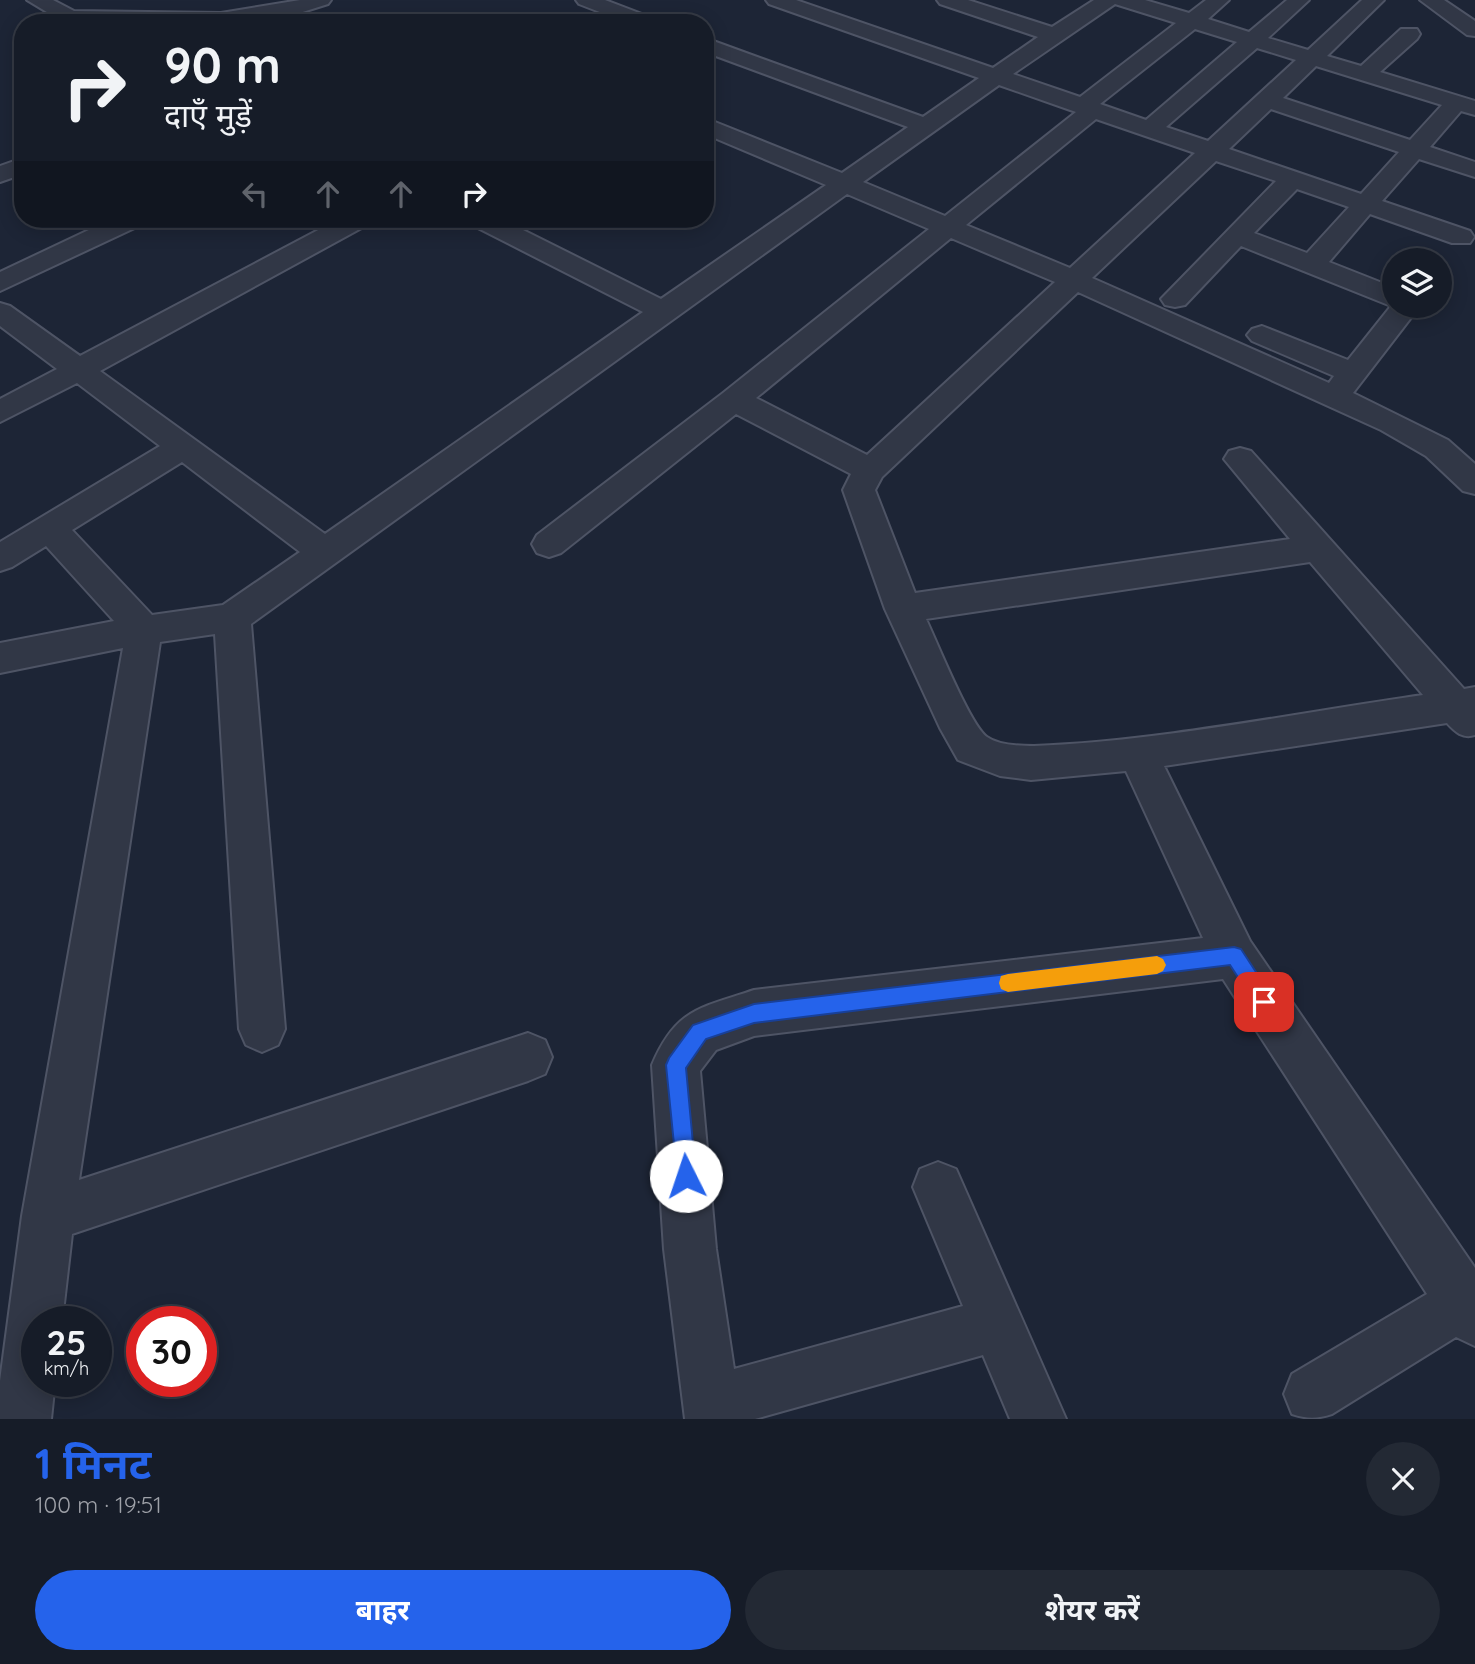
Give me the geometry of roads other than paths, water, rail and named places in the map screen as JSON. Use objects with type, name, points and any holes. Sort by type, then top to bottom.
[{"type":"street","points":[[37,0],[64,14]]},
{"type":"street","points":[[259,14],[290,10],[321,0]]},
{"type":"street","points":[[586,0],[624,14]]},
{"type":"street","points":[[776,0],[1367,204],[1462,243]]},
{"type":"street","points":[[947,0],[1054,35]]},
{"type":"street","points":[[0,658],[144,630],[232,618],[1054,35],[1108,0]]},
{"type":"street","points":[[1123,0],[1466,105]]},
{"type":"street","points":[[549,544],[950,228],[1219,0]]},
{"type":"street","points":[[1150,129],[1299,0]]},
{"type":"street","points":[[1374,0],[870,470],[859,491],[903,609],[972,748],[1000,759],[1031,763],[1139,753],[1468,712]]},
{"type":"street","points":[[1430,0],[1475,30]]},
{"type":"street","points":[[1365,74],[1409,34]]},
{"type":"street","points":[[714,47],[927,126]]},
{"type":"street","points":[[1267,100],[1475,170]]},
{"type":"street","points":[[1312,264],[1417,150],[1466,105]]},
{"type":"street","points":[[714,129],[950,228],[1175,299],[1344,385],[1392,422],[1437,448],[1475,483]]},
{"type":"street","points":[[1175,299],[1292,179]]},
{"type":"street","points":[[0,283],[113,228]]},
{"type":"street","points":[[0,412],[341,228]]},
{"type":"street","points":[[499,228],[664,312]]},
{"type":"street","points":[[1237,235],[1382,293]]},
{"type":"street","points":[[1083,272],[1344,385]]},
{"type":"street","points":[[0,312],[325,552]]},
{"type":"street","points":[[1344,385],[1397,318]]},
{"type":"street","points":[[734,400],[870,470]]},
{"type":"street","points":[[0,558],[183,447]]},
{"type":"street","points":[[1240,460],[1316,548],[1468,712]]},
{"type":"street","points":[[50,528],[144,630]]},
{"type":"street","points":[[903,609],[1316,548]]},
{"type":"street","points":[[232,618],[262,1029]]},
{"type":"street","points":[[23,1419],[48,1216],[144,630]]},
{"type":"street","points":[[1139,753],[1234,956],[1470,1305],[1312,1394]]},
{"type":"street","points":[[997,1324],[711,1411],[690,1249],[676,1065],[700,1032],[754,1013],[1234,956]]},
{"type":"street","points":[[48,1216],[528,1058]]},
{"type":"street","points":[[938,1187],[1038,1419]]}]
